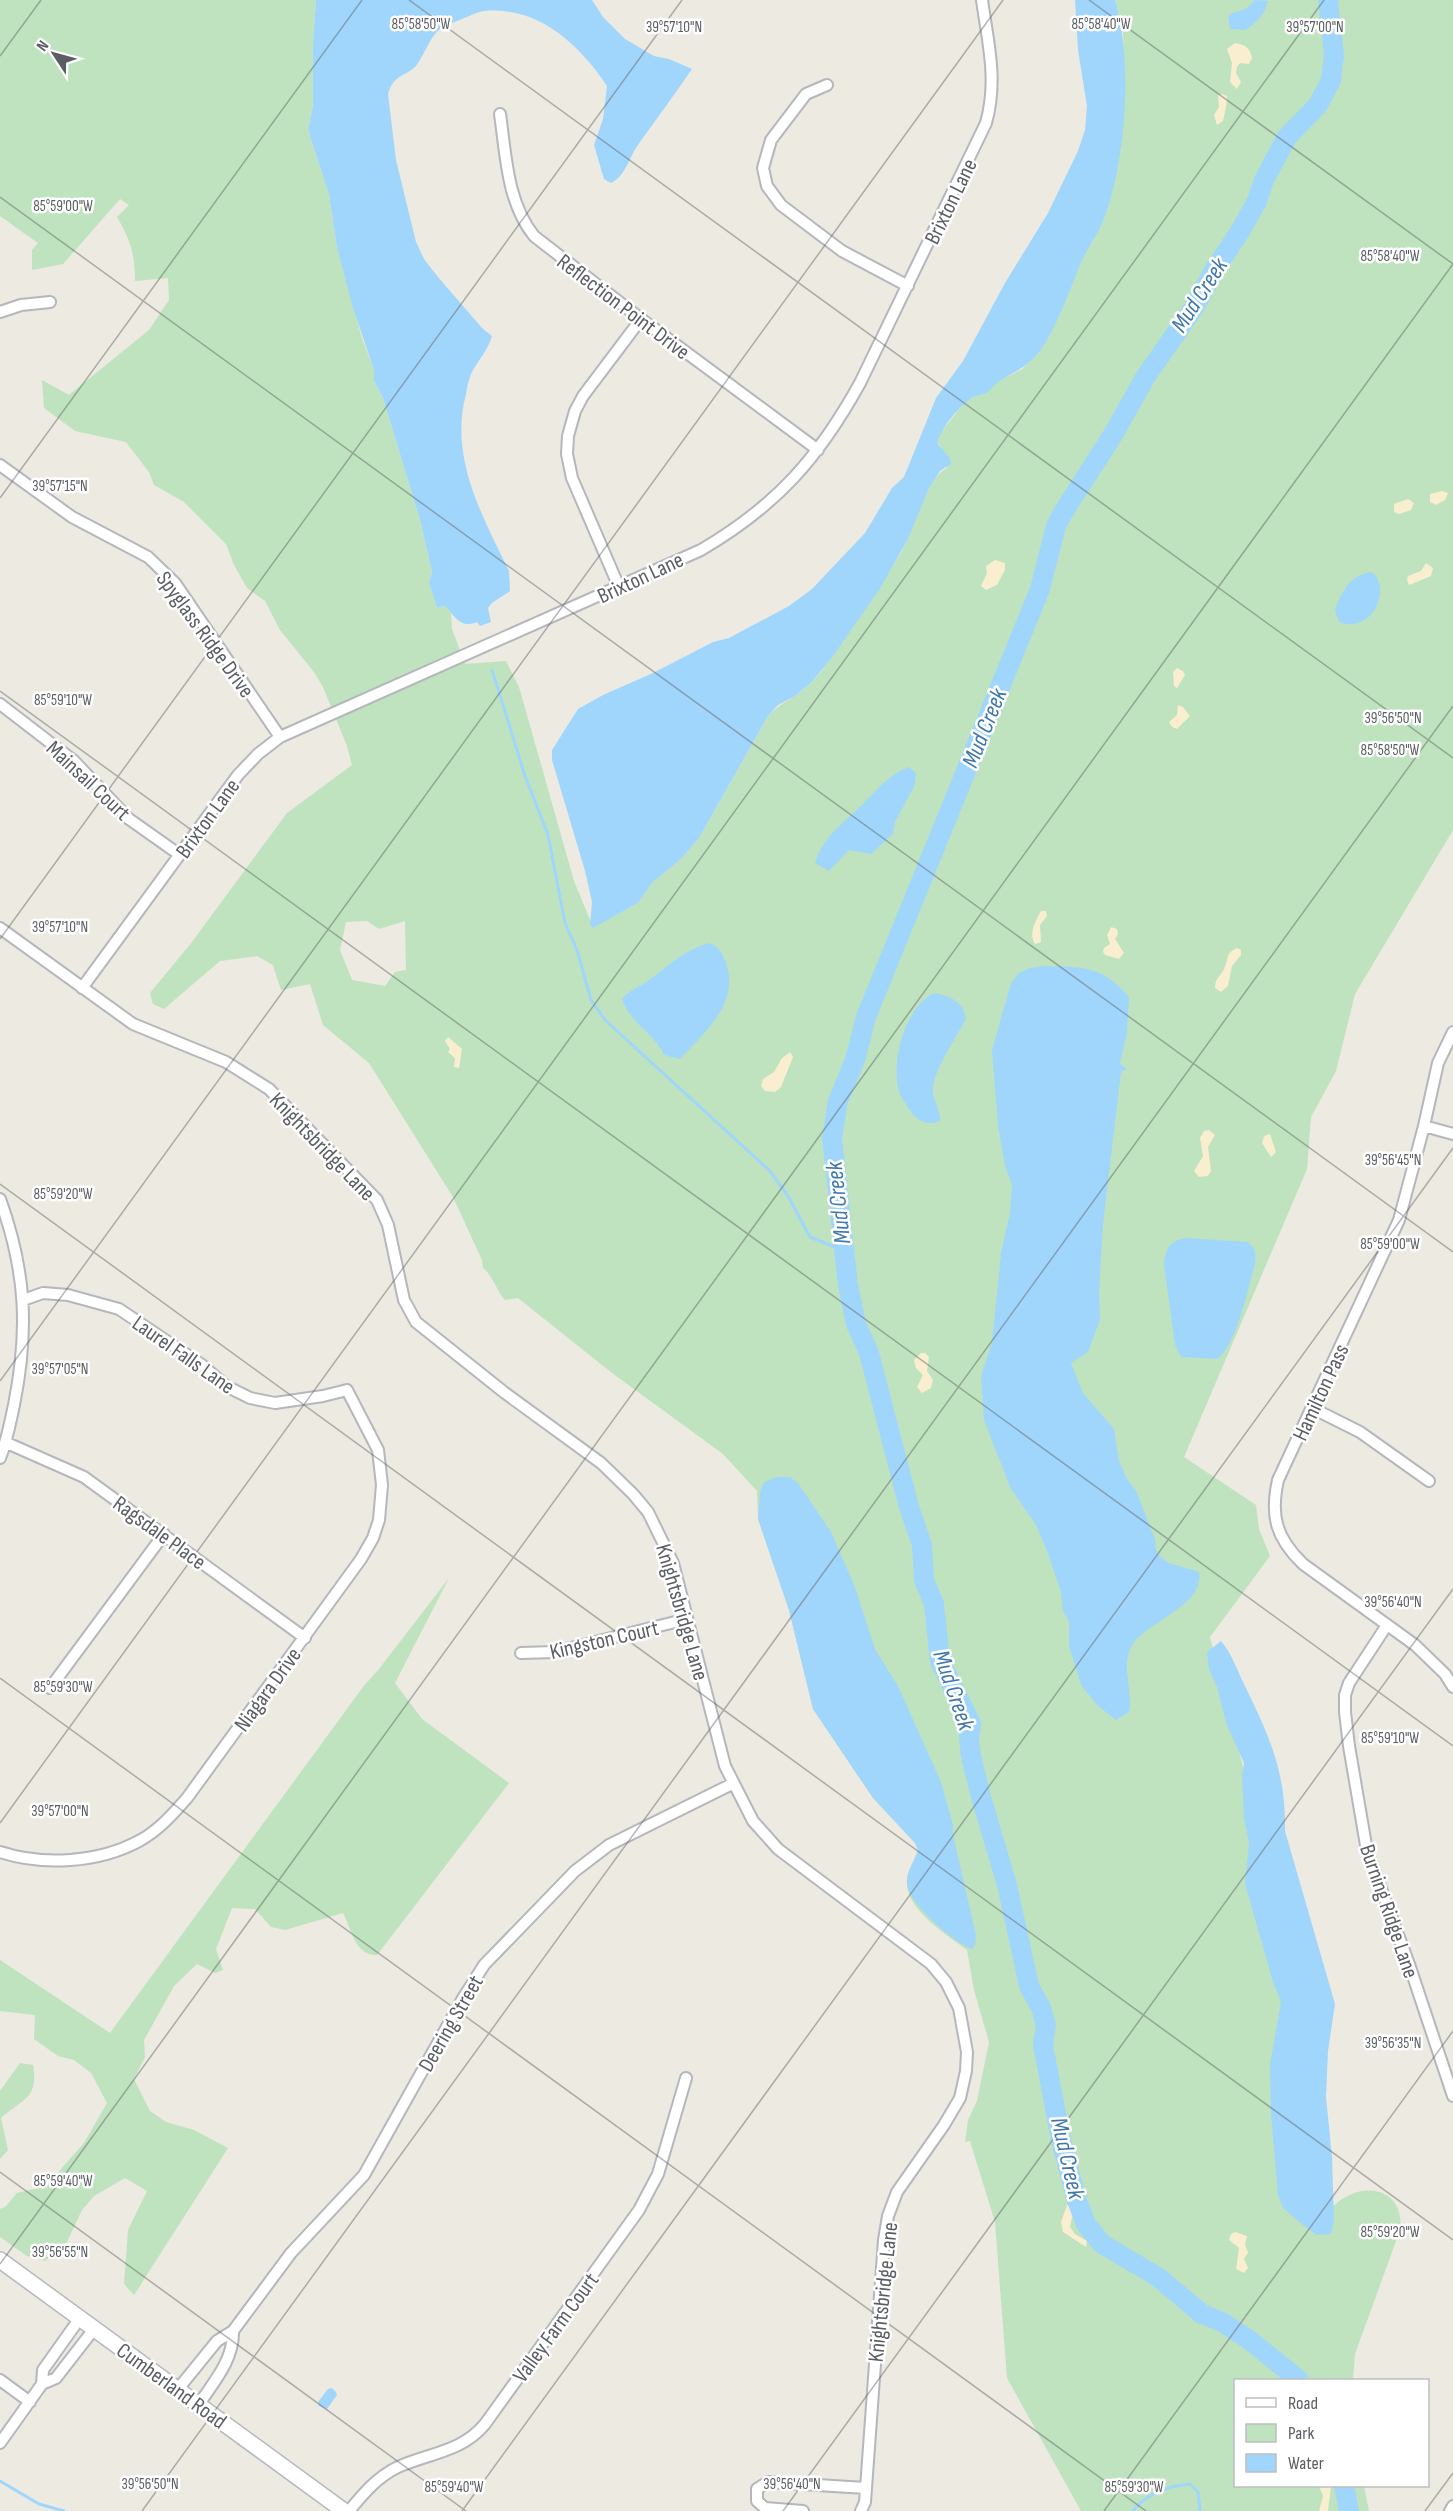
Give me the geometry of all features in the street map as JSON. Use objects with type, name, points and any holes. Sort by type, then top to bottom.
[{"type":"main road","name":"Cumberland Road","points":[[0,2260],[344,2511]]},
{"type":"street","name":"Brixton Lane","points":[[82,988],[238,775],[258,754],[280,737],[700,550],[729,533],[788,484],[838,423],[979,142],[991,106],[993,77],[982,0]]},
{"type":"street","points":[[827,86],[806,94],[771,140],[763,168],[767,186],[781,205],[842,251],[908,286]]},
{"type":"street","name":"Reflection Point Drive","points":[[500,114],[512,189],[527,226],[548,249],[818,450]]},
{"type":"street","points":[[0,312],[21,305],[50,302]]},
{"type":"street","points":[[620,587],[572,478],[567,454],[568,436],[575,411],[583,396],[641,319]]},
{"type":"street","name":"Spyglass Ridge Drive","points":[[0,465],[72,517],[139,551],[175,583],[280,737]]},
{"type":"street","name":"Mainsail Court","points":[[0,704],[74,761],[129,819],[180,855]]},
{"type":"street","name":"Knightsbridge Lane","points":[[0,928],[133,1024],[226,1062],[269,1089],[377,1200],[388,1225],[404,1300],[416,1322],[505,1393],[601,1463],[633,1494],[659,1531],[673,1563],[717,1737],[732,1784],[753,1821],[778,1849],[921,1956],[938,1971],[951,1990],[965,2035],[966,2071],[960,2098],[897,2192],[888,2216],[884,2240],[865,2502],[861,2511]]},
{"type":"street","name":"Hamilton Pass","points":[[1453,1032],[1438,1063],[1399,1220],[1278,1480],[1274,1499],[1275,1520],[1280,1536],[1290,1552],[1429,1657],[1453,1687]]},
{"type":"street","points":[[1424,1126],[1453,1134]]},
{"type":"street","points":[[0,1199],[16,1254],[23,1300],[24,1326],[20,1374],[7,1443],[0,1458]]},
{"type":"street","name":"Laurel Falls Lane","points":[[23,1300],[43,1293],[68,1295],[119,1309],[202,1365],[226,1386],[250,1398],[275,1403],[324,1396],[347,1390]]},
{"type":"street","name":"Niagara Drive","points":[[0,1852],[15,1857],[63,1860],[116,1850],[140,1841],[165,1823],[187,1798],[361,1559],[373,1538],[379,1520],[382,1485],[378,1449],[347,1390]]},
{"type":"street","points":[[1312,1408],[1360,1432],[1429,1481]]},
{"type":"street","name":"Ragsdale Place","points":[[7,1443],[84,1477],[304,1638]]},
{"type":"street","points":[[50,1688],[164,1534]]},
{"type":"street","name":"Kingston Court","points":[[521,1653],[555,1652],[687,1619]]},
{"type":"street","name":"Burning Ridge Lane","points":[[1387,1625],[1358,1666],[1347,1689],[1345,1712],[1349,1746],[1367,1851],[1410,1966],[1453,2096]]},
{"type":"street","name":"Deering Street","points":[[178,2389],[217,2341],[232,2331],[280,2266],[364,2175],[484,1965],[555,1891],[596,1854],[609,1845],[732,1784]]},
{"type":"street","name":"Valley Farm Court","points":[[349,2511],[366,2490],[386,2474],[407,2463],[461,2445],[485,2424],[639,2210],[658,2174],[686,2078]]},
{"type":"street","points":[[0,2443],[42,2384],[43,2370],[80,2318]]},
{"type":"street","points":[[42,2384],[57,2378],[94,2329]]},
{"type":"street","name":"Deering Street","points":[[199,2404],[226,2363],[233,2342],[232,2331]]},
{"type":"street","points":[[0,2380],[30,2402]]},
{"type":"street","points":[[803,2511],[765,2508],[757,2501],[757,2489],[768,2482],[866,2488]]},
{"type":"street","points":[[1450,2511],[1453,2506]]},
{"type":"green space","points":[[0,0],[316,0],[313,41],[313,105],[308,130],[329,195],[337,248],[362,338],[374,370],[374,381],[383,398],[420,520],[432,572],[429,583],[437,608],[445,606],[451,613],[452,629],[465,664],[506,661],[519,687],[574,881],[593,927],[638,903],[652,883],[681,859],[699,838],[768,716],[806,688],[820,673],[902,551],[920,505],[932,483],[947,468],[941,447],[937,443],[940,434],[963,404],[1022,369],[1038,354],[1083,258],[1125,89],[1123,32],[1115,0],[1453,0],[1453,830],[1355,994],[1336,1071],[1311,1117],[1307,1169],[1184,1457],[1256,1505],[1259,1529],[1270,1556],[1210,1637],[1309,2026],[1323,2217],[1335,2204],[1355,2193],[1375,2191],[1392,2200],[1400,2218],[1400,2230],[1355,2354],[1353,2379],[1234,2379],[1234,2487],[1364,2487],[1369,2511],[1081,2511],[1007,2378],[995,2222],[970,2141],[965,2142],[968,2120],[977,2101],[989,2042],[974,1990],[967,1950],[929,1920],[913,1901],[908,1891],[907,1877],[918,1850],[915,1843],[873,1798],[813,1709],[789,1610],[758,1519],[757,1491],[723,1454],[612,1373],[518,1298],[505,1300],[483,1268],[482,1260],[453,1197],[369,1063],[323,1025],[310,984],[281,990],[273,965],[257,956],[220,961],[164,1009],[153,1004],[150,993],[192,942],[287,813],[352,765],[347,746],[323,687],[314,672],[280,630],[265,601],[247,588],[234,565],[226,544],[184,502],[154,485],[149,472],[126,442],[75,431],[44,408],[42,380],[69,395],[149,330],[169,300],[168,278],[135,281],[131,248],[117,217],[129,205],[120,199],[63,264],[32,270],[32,250],[38,243],[0,216]],"holes":[[[367,921],[379,929],[405,921],[406,970],[395,972],[385,986],[352,980],[340,950],[346,922]]]},
{"type":"green space","points":[[449,1578],[395,1683],[422,1719],[509,1783],[377,1955],[364,1951],[359,1946],[343,1913],[285,1930],[271,1927],[255,1909],[232,1908],[216,1949],[223,1970],[215,1973],[197,1964],[174,1986],[144,2040],[145,2057],[134,2079],[150,2111],[166,2122],[194,2130],[228,2148],[134,2295],[124,2284],[128,2230],[147,2191],[125,2178],[94,2196],[82,2210],[66,2244],[45,2261],[27,2256],[0,2237],[0,2209],[6,2206],[17,2193],[46,2186],[84,2143],[107,2103],[91,2073],[74,2060],[58,2056],[34,2039],[35,2015],[0,2011],[0,1960],[110,2033],[363,1687]]},
{"type":"green space","points":[[20,2063],[33,2065],[33,2085],[27,2097],[1,2118],[8,2150],[0,2159],[0,2091]]},
{"type":"sand","points":[[1235,43],[1247,47],[1252,58],[1249,64],[1240,63],[1237,67],[1236,73],[1241,82],[1237,89],[1230,82],[1232,63],[1227,49]]},
{"type":"sand","points":[[1218,95],[1227,96],[1226,104],[1223,121],[1217,125],[1214,115],[1219,107]]},
{"type":"sand","points":[[1442,491],[1448,493],[1445,500],[1436,505],[1430,502],[1430,494]]},
{"type":"sand","points":[[1408,499],[1414,503],[1411,510],[1399,514],[1394,512],[1394,504]]},
{"type":"sand","points":[[995,560],[1005,563],[1005,570],[997,585],[986,590],[981,586],[987,573],[986,566]]},
{"type":"sand","points":[[1426,563],[1433,568],[1431,576],[1409,585],[1408,576],[1421,571]]},
{"type":"sand","points":[[1177,668],[1185,675],[1177,688],[1174,686],[1173,672]]},
{"type":"sand","points":[[1178,705],[1183,707],[1190,716],[1177,729],[1169,722],[1177,715]]},
{"type":"sand","points":[[1041,911],[1046,911],[1047,916],[1040,925],[1041,942],[1035,944],[1032,936]]},
{"type":"sand","points":[[1111,927],[1117,929],[1118,934],[1115,939],[1124,953],[1119,959],[1105,955],[1103,952],[1104,948],[1110,944],[1107,935]]},
{"type":"sand","points":[[1237,948],[1241,950],[1241,955],[1232,966],[1228,986],[1221,992],[1215,988],[1216,982],[1229,954]]},
{"type":"sand","points":[[448,1037],[462,1049],[459,1068],[454,1067],[455,1058],[448,1052],[450,1049],[445,1041]]},
{"type":"sand","points":[[790,1052],[793,1057],[781,1087],[775,1092],[765,1091],[761,1086],[763,1079],[774,1072],[782,1058]]},
{"type":"sand","points":[[1209,1130],[1215,1135],[1208,1147],[1211,1171],[1208,1176],[1199,1177],[1194,1171],[1203,1156],[1200,1138],[1204,1131]]},
{"type":"sand","points":[[1270,1134],[1276,1152],[1271,1157],[1262,1143],[1264,1136]]},
{"type":"sand","points":[[921,1353],[929,1357],[927,1371],[933,1380],[931,1388],[922,1393],[917,1387],[923,1375],[916,1368],[914,1360]]},
{"type":"sand","points":[[1071,2204],[1074,2208],[1070,2227],[1075,2234],[1087,2241],[1086,2247],[1063,2232],[1061,2222],[1067,2205]]},
{"type":"sand","points":[[1235,2232],[1247,2236],[1245,2244],[1248,2253],[1244,2259],[1248,2268],[1244,2273],[1236,2269],[1239,2248],[1229,2240],[1231,2234]]},
{"type":"sand","points":[[1319,2487],[1331,2487],[1328,2511],[1319,2511],[1323,2496]]},
{"type":"water","points":[[316,0],[592,0],[603,17],[625,39],[654,56],[669,59],[692,69],[636,147],[621,175],[611,183],[604,179],[594,145],[603,119],[607,86],[570,42],[539,21],[504,11],[484,11],[446,25],[434,36],[414,67],[394,82],[388,94],[396,160],[416,242],[424,259],[438,277],[482,328],[492,336],[469,380],[462,418],[462,441],[471,486],[488,529],[509,571],[510,591],[492,603],[488,608],[491,622],[480,626],[477,622],[462,623],[445,606],[437,608],[429,583],[432,572],[420,520],[383,398],[374,381],[374,370],[353,308],[337,248],[329,195],[308,130],[313,105],[313,41]]},
{"type":"water","points":[[1075,0],[1115,0],[1124,50],[1125,108],[1118,166],[1105,216],[1083,259],[1050,335],[1033,359],[998,382],[986,393],[967,401],[947,424],[937,443],[950,458],[951,464],[940,471],[929,488],[907,541],[881,587],[831,659],[811,683],[795,696],[778,705],[768,716],[699,838],[681,859],[652,883],[638,903],[593,928],[590,925],[592,902],[585,871],[552,760],[552,750],[578,709],[713,642],[729,638],[789,606],[812,589],[865,533],[892,488],[904,477],[936,398],[963,361],[1005,283],[1048,213],[1078,151],[1085,130],[1087,106],[1078,50]]},
{"type":"water","points":[[1255,0],[1268,1],[1260,18],[1245,30],[1230,29],[1228,17],[1232,13],[1246,9]]},
{"type":"water","points":[[1372,572],[1378,579],[1380,588],[1376,607],[1362,622],[1352,624],[1339,622],[1335,611],[1344,590],[1358,576]]},
{"type":"water","points":[[909,767],[916,773],[915,785],[895,822],[893,834],[871,854],[849,850],[829,871],[815,863],[823,846],[834,831],[884,783]]},
{"type":"water","points":[[709,943],[720,950],[726,963],[729,978],[724,1004],[718,1016],[680,1059],[664,1055],[655,1040],[630,1015],[622,999],[685,954]]},
{"type":"water","points":[[1045,966],[1092,970],[1110,979],[1129,997],[1127,1033],[1120,1064],[1127,1069],[1121,1072],[1103,1224],[1099,1292],[1100,1320],[1088,1352],[1071,1363],[1083,1393],[1114,1429],[1119,1461],[1127,1479],[1136,1491],[1155,1539],[1156,1550],[1169,1563],[1199,1572],[1199,1584],[1185,1603],[1133,1644],[1127,1661],[1129,1712],[1116,1720],[1097,1705],[1081,1685],[1069,1646],[1069,1622],[1063,1611],[1061,1592],[1047,1551],[1036,1525],[1010,1487],[984,1420],[981,1376],[992,1342],[1001,1253],[1010,1213],[1012,1185],[1005,1166],[998,1125],[992,1050],[1011,983],[1019,973],[1030,968]]},
{"type":"water","points":[[934,993],[956,1001],[963,1008],[966,1019],[945,1055],[933,1085],[940,1121],[926,1123],[915,1117],[901,1097],[897,1062],[908,1021],[924,1000]]},
{"type":"water","points":[[1185,1238],[1247,1242],[1255,1252],[1255,1264],[1241,1314],[1231,1340],[1218,1359],[1181,1357],[1175,1345],[1164,1265],[1169,1247],[1175,1241]]},
{"type":"water","points":[[776,1477],[790,1477],[798,1483],[831,1532],[855,1587],[875,1649],[899,1688],[941,1782],[953,1825],[953,1835],[976,1935],[972,1949],[943,1930],[914,1899],[908,1889],[907,1881],[918,1850],[915,1843],[873,1798],[813,1709],[789,1610],[758,1519],[763,1483]]},
{"type":"water","points":[[1221,1641],[1234,1662],[1275,1756],[1283,1791],[1285,1831],[1335,2004],[1328,2051],[1326,2097],[1332,2157],[1334,2220],[1331,2234],[1317,2235],[1303,2225],[1283,2208],[1278,2195],[1271,2114],[1270,2064],[1281,2002],[1273,1982],[1245,1884],[1249,1844],[1244,1818],[1242,1776],[1244,1763],[1226,1723],[1217,1687],[1209,1670],[1207,1652]]},
{"type":"water","points":[[332,2388],[337,2395],[327,2409],[319,2406],[318,2402],[328,2389]]},
{"type":"waterway","name":"Mud Creek","points":[[1298,2379],[1248,2339],[1222,2322],[1202,2314],[1158,2277],[1102,2244],[1086,2224],[1076,2198],[1061,2140],[1043,2045],[1046,2025],[1041,2008],[1029,1986],[1007,1885],[981,1797],[971,1756],[969,1737],[971,1724],[940,1661],[934,1604],[924,1580],[922,1545],[909,1507],[869,1353],[856,1324],[848,1285],[832,1138],[838,1101],[855,1060],[866,1017],[1040,589],[1056,526],[1114,433],[1146,376],[1193,309],[1215,269],[1239,233],[1287,137],[1318,105],[1331,80],[1334,55],[1328,0]]},
{"type":"waterway","points":[[492,670],[525,776],[548,835],[565,923],[577,950],[591,1000],[605,1020],[770,1171],[788,1196],[810,1237],[842,1250]]},
{"type":"waterway","points":[[0,2481],[39,2504],[64,2511]]},
{"type":"waterway","points":[[1133,2511],[1151,2495],[1190,2484],[1198,2492],[1200,2511]]},
{"type":"waterway","name":"Mud Creek","points":[[1344,2487],[1349,2511]]}]
